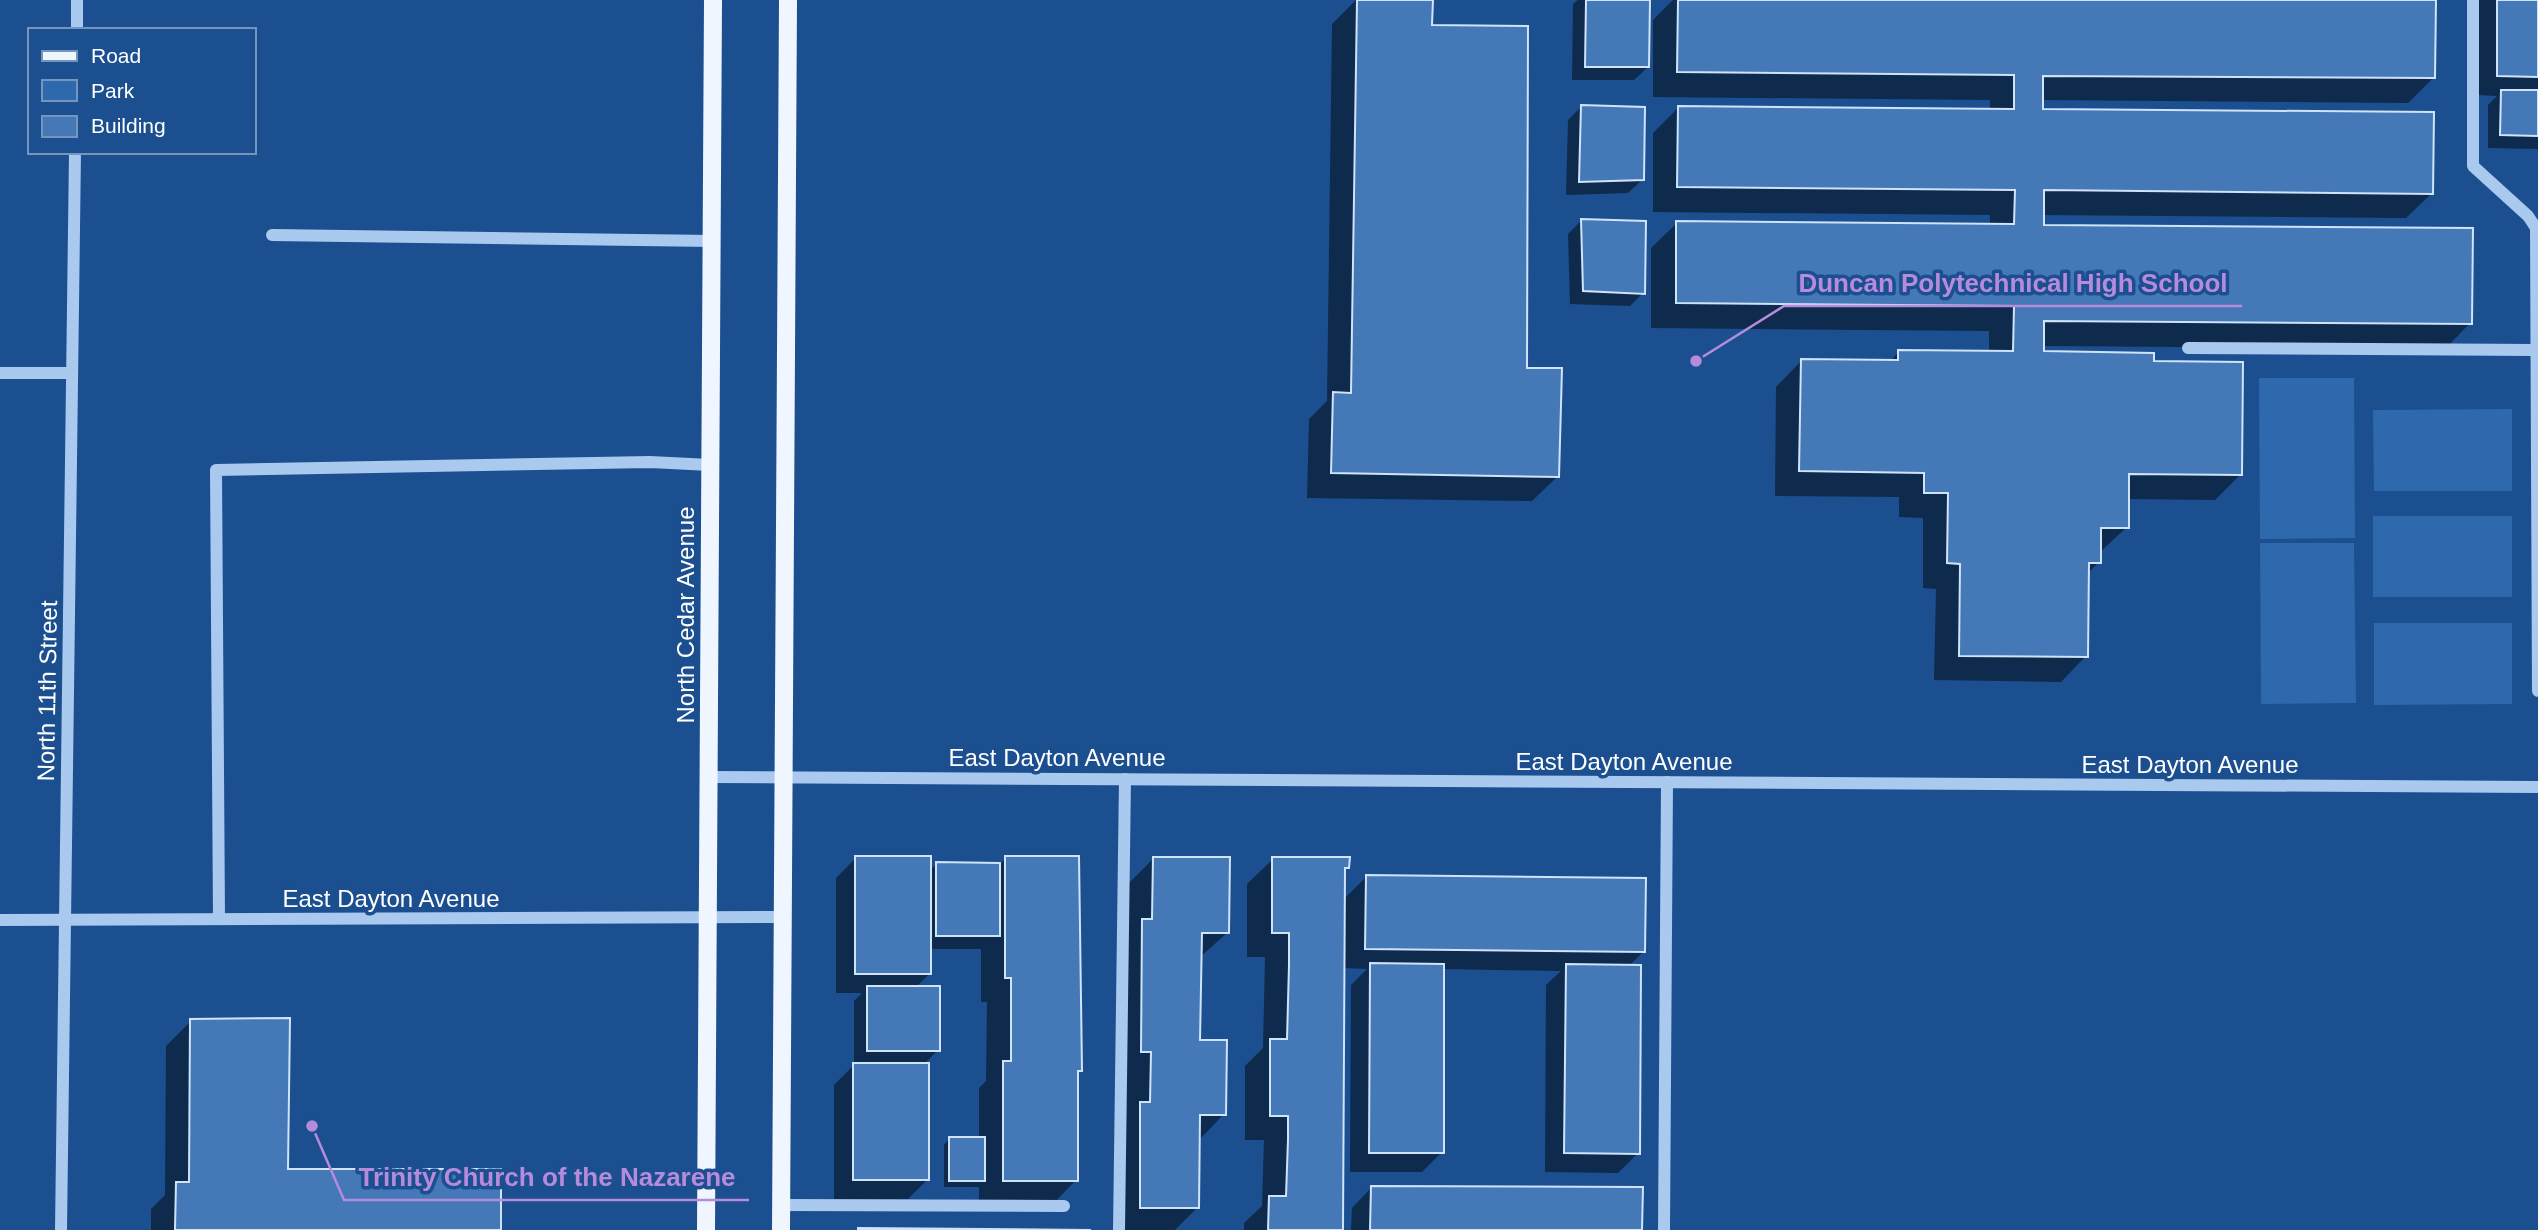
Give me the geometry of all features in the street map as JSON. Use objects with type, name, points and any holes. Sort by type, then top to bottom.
[{"type":"main road","name":"North Cedar Avenue","points":[[706,1230],[713,0]]},
{"type":"main road","points":[[781,1230],[788,0]]},
{"type":"street","points":[[77,0],[77,28]]},
{"type":"street","points":[[2473,0],[2473,166],[2528,216],[2536,228],[2538,691]]},
{"type":"street","name":"North 11th Street","points":[[61,1230],[75,154]]},
{"type":"street","points":[[272,234],[713,242]]},
{"type":"street","points":[[2188,348],[2536,351]]},
{"type":"street","points":[[0,373],[72,373]]},
{"type":"street","points":[[219,919],[216,471],[650,462],[710,465]]},
{"type":"street","name":"East Dayton Avenue","points":[[709,776],[2538,787]]},
{"type":"street","points":[[1119,1230],[1125,779]]},
{"type":"street","points":[[1664,1230],[1667,782]]},
{"type":"street","name":"East Dayton Avenue","points":[[0,920],[782,917]]},
{"type":"street","points":[[781,1205],[1064,1206]]},
{"type":"green space","points":[[2259,378],[2354,378],[2355,538],[2260,539]]},
{"type":"green space","points":[[2512,409],[2512,491],[2374,491],[2373,410]]},
{"type":"green space","points":[[2373,516],[2512,516],[2512,597],[2373,597]]},
{"type":"green space","points":[[2260,543],[2354,543],[2356,703],[2261,704]]},
{"type":"green space","points":[[2374,623],[2512,623],[2512,704],[2374,705]]},
{"type":"building","points":[[1357,0],[1433,0],[1432,25],[1528,26],[1527,368],[1562,368],[1559,477],[1331,473],[1333,392],[1351,393]]},
{"type":"building","points":[[1586,0],[1650,0],[1649,67],[1585,67]]},
{"type":"building","points":[[1678,0],[2436,0],[2435,78],[2043,76],[2043,109],[2434,112],[2433,194],[2044,190],[2044,225],[2473,228],[2472,324],[2044,321],[2044,351],[2154,353],[2154,361],[2243,362],[2242,475],[2129,474],[2129,528],[2101,528],[2101,563],[2089,563],[2088,657],[1959,656],[1960,564],[1947,563],[1948,493],[1924,493],[1924,473],[1799,471],[1801,359],[1898,360],[1898,350],[2013,351],[2014,306],[1676,303],[1676,221],[2014,224],[2015,190],[1677,187],[1678,106],[2014,109],[2014,75],[1677,72]]},
{"type":"building","points":[[2497,0],[2538,0],[2538,77],[2497,76]]},
{"type":"building","points":[[2501,90],[2538,90],[2538,136],[2500,135]]},
{"type":"building","points":[[1581,105],[1645,107],[1644,180],[1579,182]]},
{"type":"building","points":[[1581,219],[1646,221],[1645,294],[1583,291]]},
{"type":"building","points":[[855,856],[931,856],[931,974],[855,974]]},
{"type":"building","points":[[1005,856],[1079,856],[1082,1071],[1078,1071],[1078,1181],[1003,1181],[1003,1061],[1011,1061],[1011,978],[1005,978]]},
{"type":"building","points":[[1153,857],[1230,857],[1229,933],[1202,933],[1200,1040],[1227,1040],[1226,1115],[1200,1115],[1199,1208],[1140,1208],[1140,1102],[1150,1102],[1151,1052],[1141,1052],[1142,919],[1152,919]]},
{"type":"building","points":[[1272,857],[1350,857],[1349,868],[1345,868],[1343,1230],[1268,1230],[1269,1196],[1286,1196],[1288,1139],[1288,1116],[1270,1116],[1270,1039],[1287,1039],[1289,965],[1289,933],[1272,933]]},
{"type":"building","points":[[936,862],[1000,863],[1000,936],[936,936]]},
{"type":"building","points":[[1366,875],[1646,878],[1645,952],[1365,949]]},
{"type":"building","points":[[1370,963],[1444,964],[1444,1153],[1369,1153]]},
{"type":"building","points":[[1566,964],[1641,965],[1640,1154],[1564,1153]]},
{"type":"building","points":[[867,986],[940,986],[940,1051],[867,1051]]},
{"type":"building","points":[[290,1018],[288,1169],[501,1169],[501,1230],[175,1230],[176,1182],[189,1182],[190,1019]]},
{"type":"building","points":[[853,1063],[929,1063],[929,1180],[853,1180]]},
{"type":"building","points":[[949,1137],[985,1137],[985,1181],[949,1181]]},
{"type":"building","points":[[1371,1186],[1643,1187],[1642,1230],[1370,1230]]},
{"type":"building","points":[[858,1228],[1091,1230],[858,1230]]},
{"type":"place","name":"Duncan Polytechnical High School","points":[[1696,361]]},
{"type":"place","name":"Trinity Church of the Nazarene","points":[[312,1126]]}]
